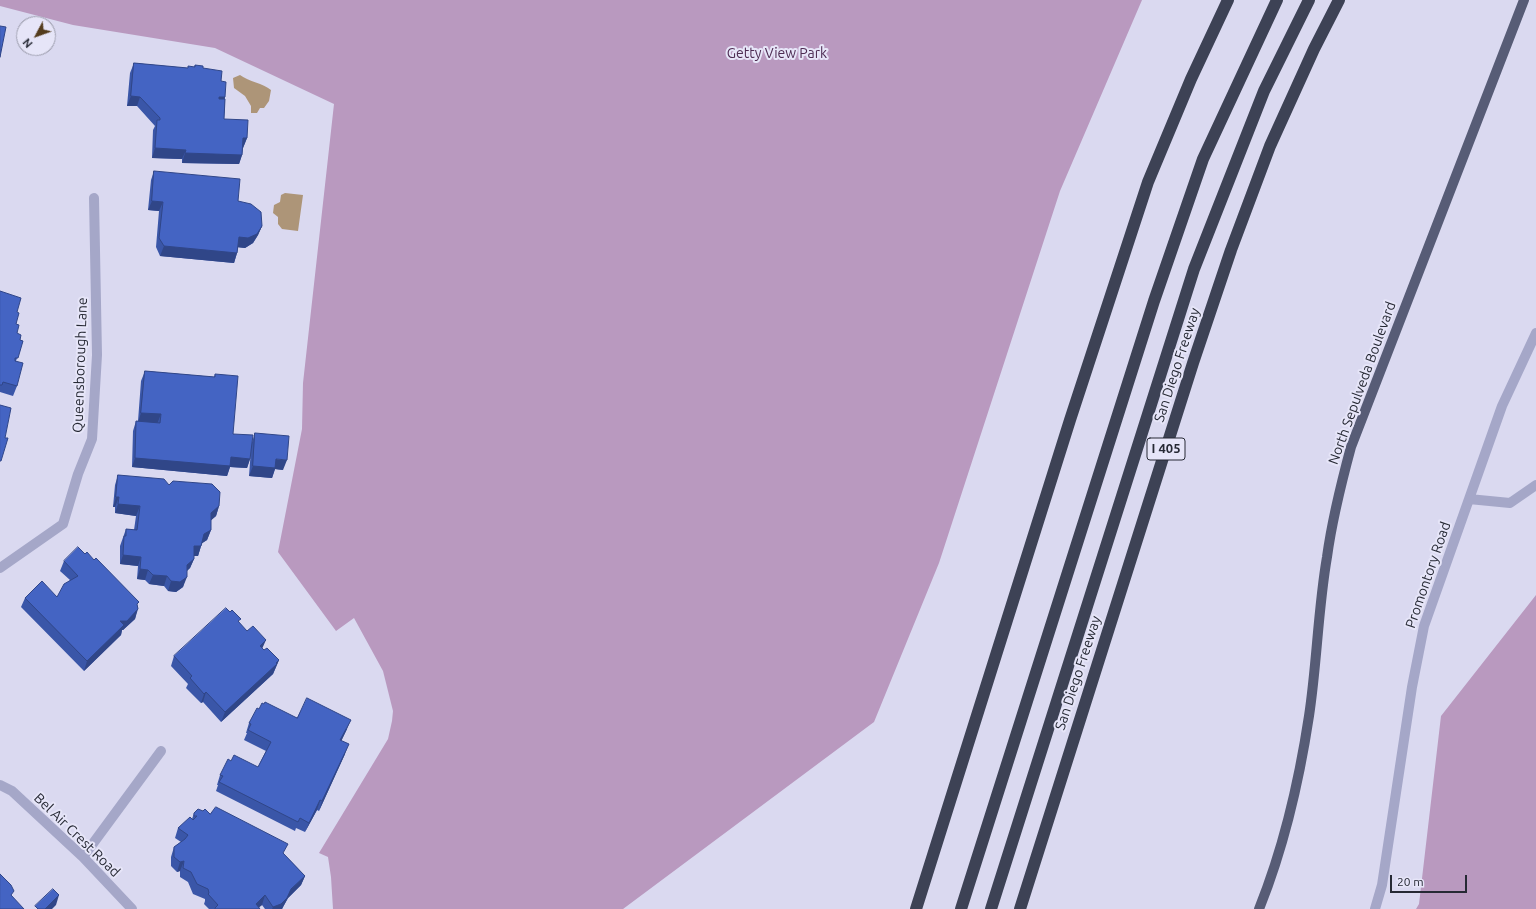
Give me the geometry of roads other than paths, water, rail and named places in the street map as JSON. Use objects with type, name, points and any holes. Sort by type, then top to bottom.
[{"type":"highway","points":[[916,909],[1070,420],[1148,182],[1191,79],[1228,0]]},
{"type":"highway","points":[[961,909],[1154,302],[1203,159],[1277,0]]},
{"type":"highway","points":[[991,909],[1194,269],[1264,91],[1309,0]]},
{"type":"highway","name":"San Diego Freeway","points":[[1020,909],[1193,363],[1231,250],[1270,146],[1314,48],[1339,0]]},
{"type":"main road","name":"North Sepulveda Boulevard","points":[[1260,909],[1284,836],[1299,773],[1309,715],[1326,558],[1336,501],[1351,448],[1524,0]]},
{"type":"street","name":"Queensborough Lane","points":[[0,568],[63,524],[78,474],[92,439],[97,355],[94,198]]},
{"type":"street","name":"Promontory Road","points":[[1375,909],[1382,885],[1412,687],[1424,626],[1502,406],[1536,333]]},
{"type":"street","points":[[1469,499],[1510,503],[1536,485]]},
{"type":"street","points":[[82,857],[160,751]]},
{"type":"street","name":"Bel Air Crest Road","points":[[0,785],[12,791],[82,857],[132,909]]},
{"type":"park label","name":"Getty View Park","points":[[777,53]]}]
